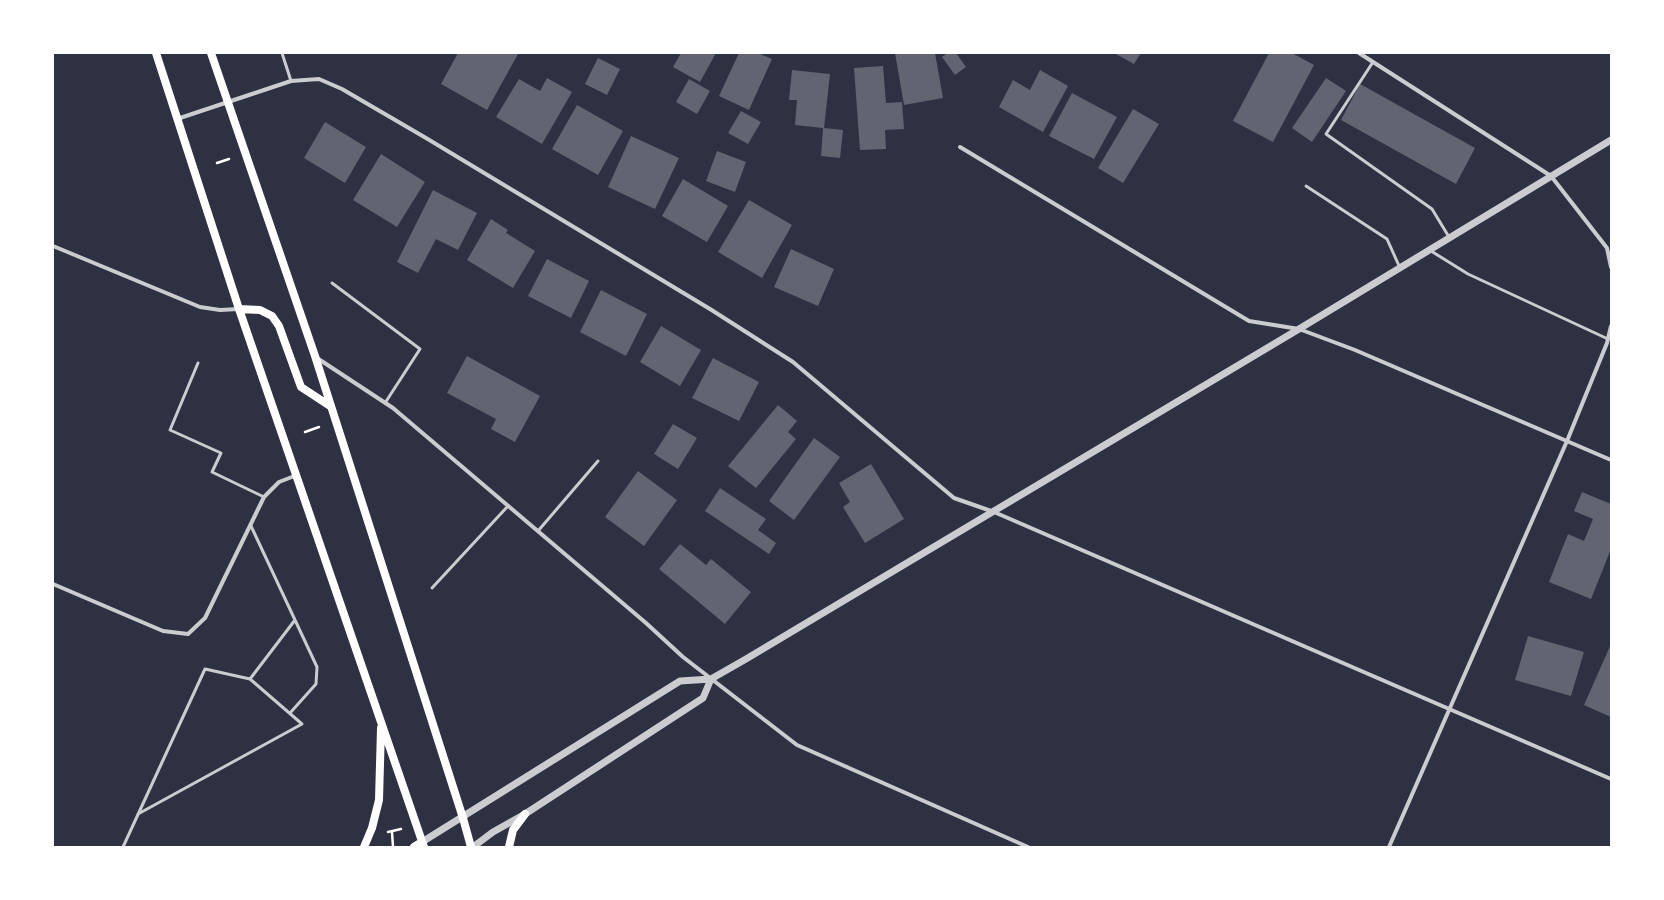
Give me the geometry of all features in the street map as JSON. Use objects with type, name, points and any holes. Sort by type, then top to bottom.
[{"type":"main road","points":[[156,53],[239,309],[423,845],[414,847]]},
{"type":"main road","points":[[211,53],[226,102],[315,356],[472,847]]},
{"type":"main road","points":[[239,309],[260,310],[272,316],[279,326],[301,387],[330,406]]},
{"type":"main road","points":[[364,847],[372,828],[379,800],[381,721]]},
{"type":"main road","points":[[509,847],[513,830],[525,814]]},
{"type":"street","points":[[1359,53],[1551,176],[1609,246],[1611,268]]},
{"type":"street","points":[[177,119],[291,81],[318,79],[342,89],[710,309],[793,362],[954,498],[994,512],[1611,779]]},
{"type":"street","points":[[423,845],[484,802],[680,681],[711,679],[994,512],[1611,140]]},
{"type":"street","points":[[960,147],[1249,322],[1299,329],[1355,350],[1611,460]]},
{"type":"street","points":[[53,246],[200,307],[220,310],[239,309]]},
{"type":"street","points":[[1389,847],[1567,441],[1608,339],[1611,326]]},
{"type":"street","points":[[315,356],[393,408],[711,679],[798,745],[1028,847]]},
{"type":"street","points":[[53,584],[162,631],[188,634],[205,618],[264,497],[279,482],[297,475]]},
{"type":"street","points":[[472,847],[493,832],[525,814],[703,698],[711,679]]},
{"type":"lane","points":[[282,53],[291,81]]},
{"type":"lane","points":[[1373,62],[1326,134],[1432,209],[1449,238]]},
{"type":"lane","points":[[1306,186],[1388,239],[1400,268]]},
{"type":"lane","points":[[1430,250],[1468,274],[1608,339]]},
{"type":"lane","points":[[332,283],[420,349],[385,403]]},
{"type":"lane","points":[[198,363],[170,430],[221,453],[212,472],[264,497]]},
{"type":"lane","points":[[538,531],[598,461]]},
{"type":"lane","points":[[432,588],[508,506]]},
{"type":"lane","points":[[251,526],[317,667],[316,684],[290,713]]},
{"type":"lane","points":[[250,679],[294,620]]},
{"type":"lane","points":[[123,847],[125,842],[205,669],[250,679],[302,724],[138,814]]},
{"type":"lane","points":[[125,842],[128,847]]},
{"type":"path","points":[[217,163],[231,158]]},
{"type":"path","points":[[305,432],[319,427]]},
{"type":"path","points":[[382,832],[392,832],[407,827]]},
{"type":"path","points":[[392,832],[393,847]]},
{"type":"building","points":[[458,53],[518,54],[487,110],[441,84]]},
{"type":"building","points":[[681,53],[716,53],[700,82],[673,67]]},
{"type":"building","points":[[739,53],[758,53],[772,59],[749,110],[719,96]]},
{"type":"building","points":[[895,53],[935,53],[943,98],[904,105]]},
{"type":"building","points":[[947,53],[956,53],[966,67],[955,75],[942,57]]},
{"type":"building","points":[[1114,53],[1141,53],[1134,64]]},
{"type":"building","points":[[1269,53],[1292,53],[1314,65],[1273,142],[1233,121]]},
{"type":"building","points":[[598,58],[620,69],[607,95],[585,84]]},
{"type":"building","points":[[883,66],[886,103],[902,102],[904,129],[885,130],[886,149],[860,150],[854,68]]},
{"type":"building","points":[[792,70],[830,74],[824,128],[843,130],[840,158],[821,156],[823,128],[795,125],[797,100],[789,100]]},
{"type":"building","points":[[1040,70],[1068,86],[1043,132],[999,107],[1013,80],[1030,90]]},
{"type":"building","points":[[547,78],[572,92],[542,144],[496,117],[519,79],[540,91]]},
{"type":"building","points":[[1326,78],[1346,91],[1312,142],[1292,128]]},
{"type":"building","points":[[689,79],[710,91],[697,114],[676,102]]},
{"type":"building","points":[[1360,84],[1475,148],[1456,184],[1341,120]]},
{"type":"building","points":[[1072,93],[1117,117],[1094,159],[1049,136]]},
{"type":"building","points":[[577,105],[623,131],[598,175],[552,149]]},
{"type":"building","points":[[1133,109],[1159,124],[1123,183],[1098,168]]},
{"type":"building","points":[[741,111],[761,122],[748,144],[728,133]]},
{"type":"building","points":[[325,122],[366,147],[345,183],[304,158]]},
{"type":"building","points":[[631,136],[679,158],[655,209],[608,187]]},
{"type":"building","points":[[717,151],[746,162],[735,192],[706,181]]},
{"type":"building","points":[[381,154],[425,182],[397,227],[353,200]]},
{"type":"building","points":[[683,179],[728,206],[707,242],[662,216]]},
{"type":"building","points":[[433,190],[477,213],[458,250],[436,239],[418,273],[397,262]]},
{"type":"building","points":[[749,200],[792,225],[762,278],[718,252]]},
{"type":"building","points":[[491,219],[508,230],[506,233],[535,251],[513,288],[467,260]]},
{"type":"building","points":[[791,249],[834,269],[818,306],[774,287]]},
{"type":"building","points":[[547,259],[589,281],[571,318],[528,296]]},
{"type":"building","points":[[601,290],[647,314],[626,356],[580,332]]},
{"type":"building","points":[[661,326],[701,350],[680,386],[640,362]]},
{"type":"building","points":[[467,356],[540,396],[515,442],[491,429],[496,419],[447,393]]},
{"type":"building","points":[[713,358],[759,382],[739,421],[692,398]]},
{"type":"building","points":[[778,405],[797,421],[788,432],[796,439],[756,488],[728,466]]},
{"type":"building","points":[[673,424],[697,438],[678,469],[654,454]]},
{"type":"building","points":[[814,438],[840,457],[794,520],[769,501]]},
{"type":"building","points":[[871,464],[904,519],[865,543],[843,507],[850,502],[839,483]]},
{"type":"building","points":[[638,471],[677,500],[644,546],[605,517]]},
{"type":"building","points":[[720,488],[766,519],[758,530],[776,543],[769,554],[705,511]]},
{"type":"building","points":[[1582,492],[1611,504],[1611,549],[1591,599],[1549,582],[1568,534],[1584,541],[1593,519],[1574,511]]},
{"type":"building","points":[[680,544],[706,565],[711,559],[751,592],[725,624],[659,569]]},
{"type":"building","points":[[1528,636],[1584,652],[1571,696],[1515,680]]},
{"type":"building","points":[[1611,644],[1611,717],[1584,705]]}]
